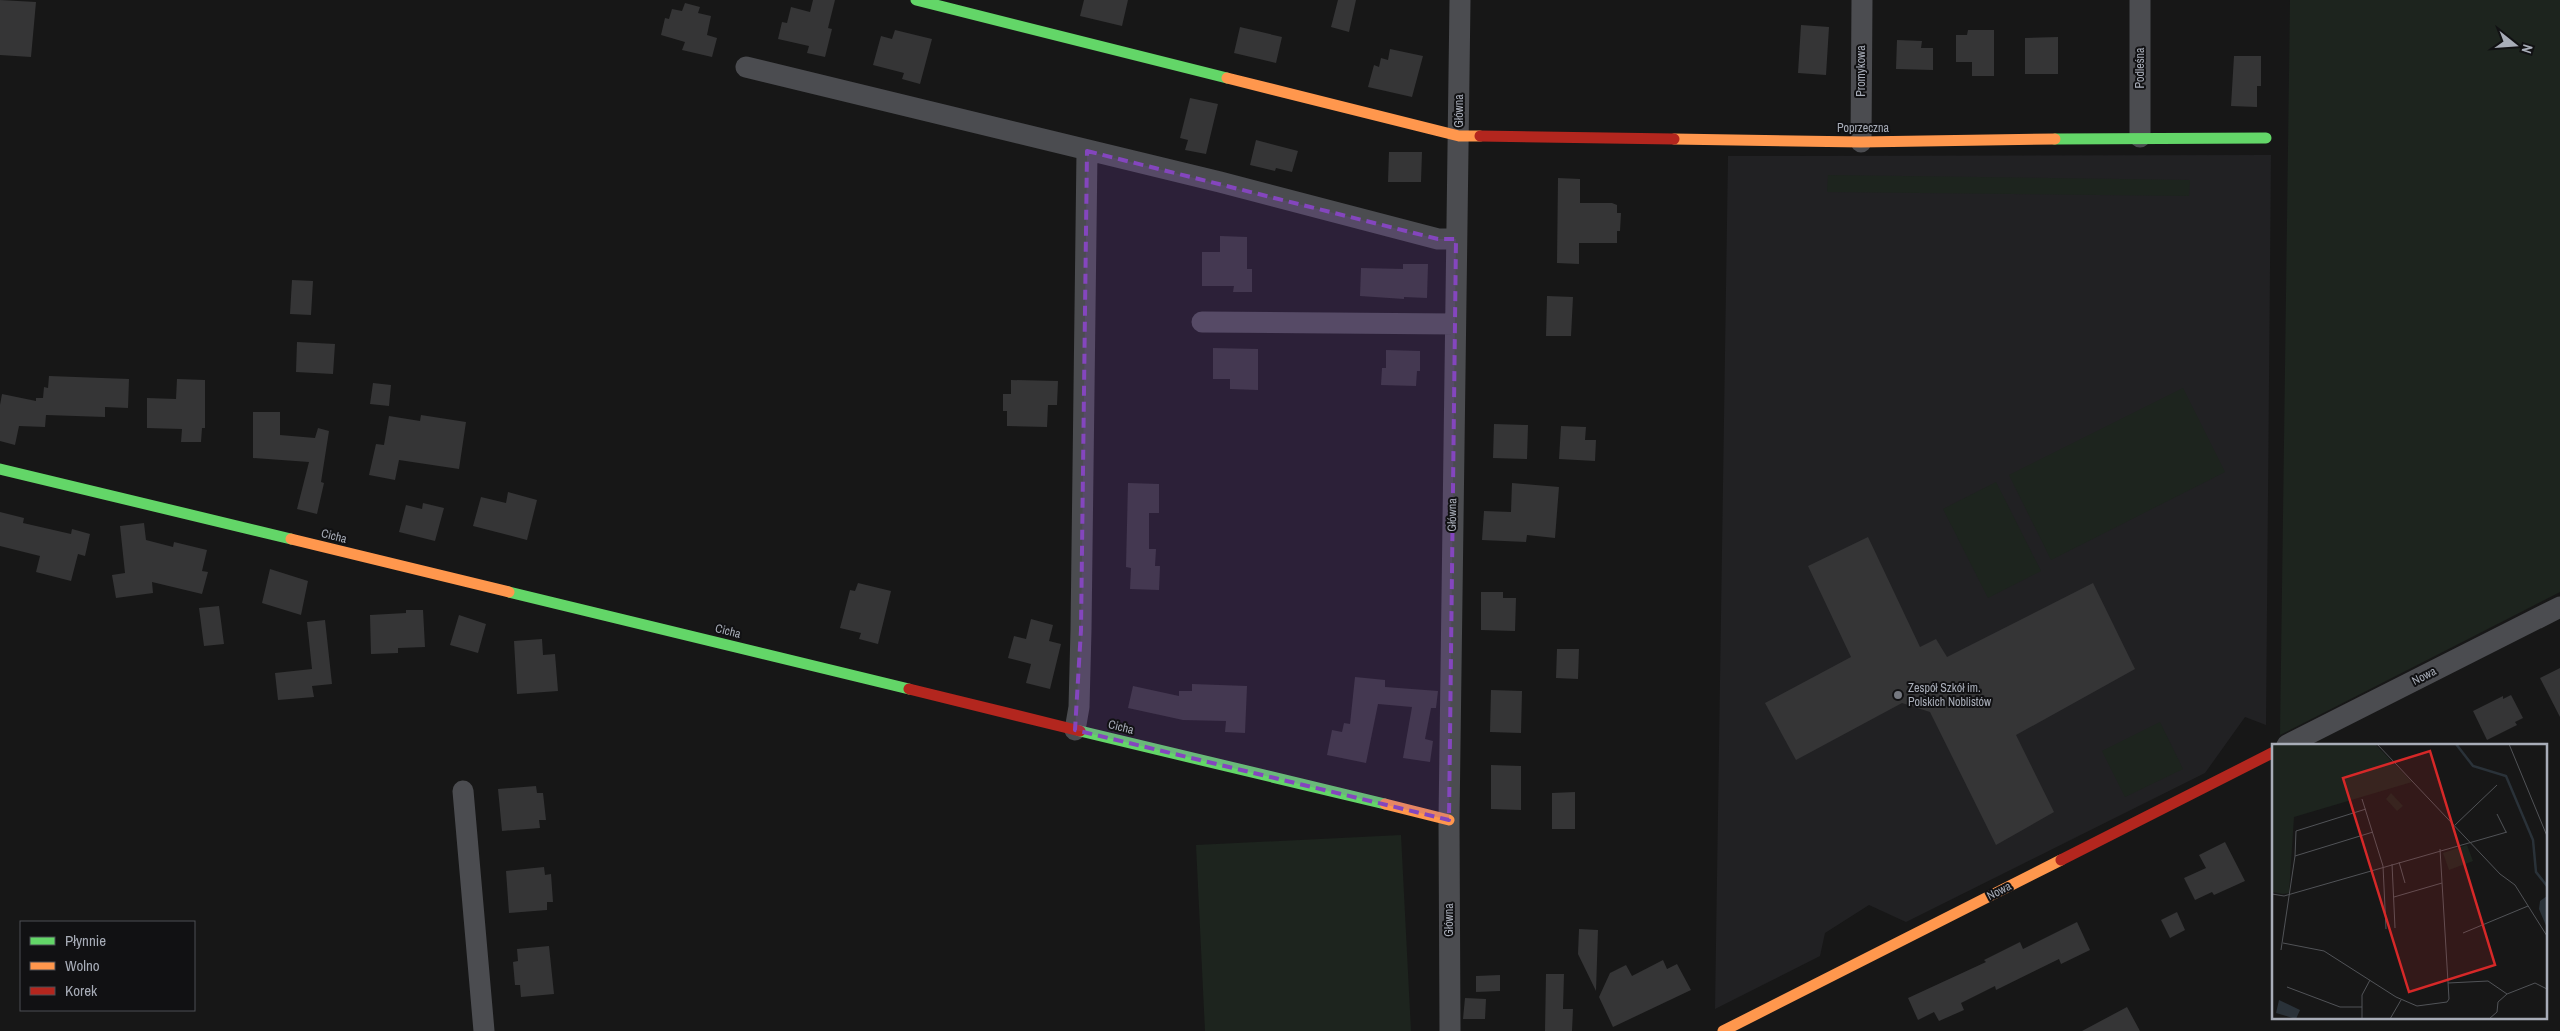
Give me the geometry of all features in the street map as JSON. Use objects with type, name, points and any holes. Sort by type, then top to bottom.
[{"type":"street","name":"Poprzeczna","points":[[916,0],[1459,136],[1860,142],[2140,137],[2266,138]]},
{"type":"street","name":"Główna","points":[[1450,1031],[1449,820],[1460,0]]},
{"type":"street","name":"Promykowa","points":[[1860,142],[1862,0]]},
{"type":"street","name":"Podleśna","points":[[2140,0],[2140,137]]},
{"type":"street","points":[[746,67],[1087,150],[1438,239],[1456,239]]},
{"type":"street","points":[[1075,730],[1079,707],[1081,620],[1087,150]]},
{"type":"street","points":[[1202,322],[1455,324]]},
{"type":"street","name":"Cicha","points":[[0,469],[1449,820]]},
{"type":"street","name":"Nowa","points":[[2289,744],[2560,607]]},
{"type":"street","name":"Nowa","points":[[1723,1031],[2272,753]]},
{"type":"street","points":[[463,791],[484,1031]]},
{"type":"highlighted area","points":[[1087,151],[1438,239],[1456,239],[1449,820],[1075,730],[1081,630]]},
{"type":"shaded area","points":[[2290,0],[2560,0],[2560,592],[2280,735]]},
{"type":"shaded area","points":[[2271,155],[2266,725],[2245,717],[2205,773],[1906,922],[1869,905],[1825,933],[1820,956],[1715,1009],[1728,156]]},
{"type":"shaded area","points":[[1828,175],[2190,180],[2189,196],[1827,192]]},
{"type":"shaded area","points":[[2183,388],[2225,472],[2051,560],[2009,475]]},
{"type":"shaded area","points":[[1996,482],[2041,571],[1988,598],[1943,509]]},
{"type":"shaded area","points":[[2160,722],[2183,769],[2125,797],[2102,751]]},
{"type":"shaded area","points":[[1401,835],[1411,1031],[1205,1031],[1196,845]]},
{"type":"building","points":[[0,0],[36,2],[31,57],[0,55]]},
{"type":"building","points":[[813,0],[835,0],[828,28],[832,29],[825,57],[807,53],[809,46],[778,39],[782,22],[787,23],[791,7],[810,12]]},
{"type":"building","points":[[1084,0],[1128,0],[1122,26],[1080,16]]},
{"type":"building","points":[[1338,0],[1356,0],[1349,32],[1331,27]]},
{"type":"building","points":[[685,3],[700,7],[698,13],[711,16],[707,35],[717,38],[712,57],[682,50],[685,42],[661,35],[665,18],[669,19],[672,9],[682,11]]},
{"type":"building","points":[[1801,25],[1829,27],[1826,75],[1798,73]]},
{"type":"building","points":[[1240,27],[1282,37],[1276,63],[1234,53]]},
{"type":"building","points":[[895,30],[932,39],[920,84],[902,79],[904,73],[873,65],[881,36],[892,39]]},
{"type":"building","points":[[1968,30],[1994,30],[1994,76],[1972,76],[1972,62],[1956,62],[1956,35],[1967,35]]},
{"type":"building","points":[[2058,37],[2058,74],[2025,74],[2025,38]]},
{"type":"building","points":[[1897,40],[1922,41],[1921,48],[1933,48],[1933,70],[1896,69]]},
{"type":"building","points":[[1390,49],[1423,56],[1412,97],[1368,87],[1374,65],[1379,67],[1381,58],[1388,60]]},
{"type":"building","points":[[2234,56],[2261,56],[2261,86],[2257,86],[2257,107],[2231,106]]},
{"type":"building","points":[[1190,98],[1218,104],[1206,154],[1185,150],[1188,140],[1180,138]]},
{"type":"building","points":[[1256,140],[1298,151],[1292,172],[1276,168],[1275,171],[1250,165]]},
{"type":"building","points":[[1389,152],[1422,152],[1421,182],[1388,182]]},
{"type":"building","points":[[1558,178],[1580,179],[1580,203],[1612,203],[1617,205],[1617,213],[1621,213],[1620,231],[1617,231],[1617,243],[1579,243],[1579,264],[1557,263]]},
{"type":"building","points":[[1220,236],[1247,237],[1247,269],[1252,269],[1252,292],[1233,292],[1234,286],[1202,286],[1202,252],[1220,252]]},
{"type":"building","points":[[1403,264],[1428,264],[1427,298],[1404,297],[1404,299],[1360,296],[1361,268],[1403,269]]},
{"type":"building","points":[[292,280],[313,281],[311,315],[290,314]]},
{"type":"building","points":[[1547,296],[1573,297],[1571,336],[1546,336]]},
{"type":"building","points":[[297,342],[335,344],[333,374],[296,372]]},
{"type":"building","points":[[1213,348],[1258,349],[1258,390],[1230,389],[1230,379],[1213,379]]},
{"type":"building","points":[[1386,350],[1420,351],[1420,371],[1417,371],[1416,386],[1381,385],[1382,368],[1386,368]]},
{"type":"building","points":[[49,376],[129,379],[128,408],[105,407],[105,417],[46,415],[45,427],[19,426],[15,445],[0,441],[0,405],[2,394],[36,401],[36,398],[43,398],[44,387],[48,388]]},
{"type":"building","points":[[177,379],[205,380],[205,428],[202,428],[201,442],[181,442],[182,429],[147,428],[147,398],[176,399]]},
{"type":"building","points":[[1011,380],[1058,381],[1057,405],[1048,405],[1047,427],[1007,426],[1007,411],[1003,411],[1003,394],[1011,394]]},
{"type":"building","points":[[373,383],[391,385],[389,406],[370,404]]},
{"type":"building","points":[[253,412],[280,412],[280,435],[315,438],[318,428],[329,431],[321,482],[324,483],[317,514],[297,509],[309,462],[253,458]]},
{"type":"building","points":[[421,415],[466,422],[459,469],[399,460],[395,480],[369,475],[376,444],[384,445],[389,416],[420,421]]},
{"type":"building","points":[[1494,424],[1528,425],[1527,459],[1493,458]]},
{"type":"building","points":[[1561,426],[1586,427],[1585,440],[1596,440],[1595,461],[1559,459]]},
{"type":"building","points":[[1128,483],[1159,484],[1159,513],[1149,513],[1149,549],[1156,549],[1155,566],[1160,566],[1159,590],[1130,589],[1131,568],[1126,567]]},
{"type":"building","points":[[1512,483],[1559,487],[1555,538],[1527,535],[1526,542],[1482,540],[1484,511],[1511,512]]},
{"type":"building","points":[[508,492],[537,500],[527,540],[473,526],[481,497],[506,503]]},
{"type":"building","points":[[423,503],[444,508],[435,541],[399,532],[406,505],[422,509]]},
{"type":"building","points":[[0,512],[24,518],[23,523],[71,534],[72,529],[90,534],[85,556],[78,554],[71,581],[36,572],[40,556],[0,546]]},
{"type":"building","points":[[144,523],[146,540],[173,547],[174,542],[207,550],[202,571],[208,572],[202,594],[152,582],[153,593],[116,598],[112,575],[125,573],[120,526]]},
{"type":"building","name":"Zespół Szkół im. Polskich Noblistów","points":[[1868,537],[1920,647],[1936,639],[1947,657],[2093,583],[2135,669],[2016,735],[2054,812],[1996,845],[1930,712],[1902,703],[1796,760],[1765,703],[1851,657],[1808,566]]},
{"type":"building","points":[[270,569],[308,581],[301,615],[262,603]]},
{"type":"building","points":[[858,583],[891,591],[878,644],[859,639],[861,633],[840,628],[850,590],[855,591]]},
{"type":"building","points":[[1481,592],[1503,592],[1503,598],[1516,598],[1515,631],[1481,630]]},
{"type":"building","points":[[219,606],[224,644],[204,646],[199,608]]},
{"type":"building","points":[[406,610],[423,610],[425,647],[398,648],[398,653],[371,654],[370,615],[406,613]]},
{"type":"building","points":[[459,615],[486,624],[478,653],[450,645]]},
{"type":"building","points":[[1031,619],[1053,625],[1049,641],[1061,644],[1050,689],[1026,683],[1031,664],[1008,658],[1014,636],[1026,639]]},
{"type":"building","points":[[325,620],[332,684],[312,686],[314,697],[278,700],[275,673],[312,669],[307,622]]},
{"type":"building","points":[[542,639],[543,655],[555,654],[558,691],[517,694],[514,641]]},
{"type":"building","points":[[1557,649],[1579,649],[1578,679],[1556,678]]},
{"type":"building","points":[[2560,668],[2560,717],[2540,678]]},
{"type":"building","points":[[1355,677],[1385,680],[1385,687],[1438,691],[1436,708],[1431,708],[1425,739],[1433,741],[1430,762],[1403,758],[1412,707],[1378,704],[1366,763],[1327,755],[1332,730],[1342,732],[1344,723],[1350,724]]},
{"type":"building","points":[[1192,684],[1247,686],[1245,733],[1225,732],[1226,721],[1183,720],[1128,708],[1133,686],[1179,696],[1179,691],[1192,691]]},
{"type":"building","points":[[1491,690],[1522,691],[1521,733],[1490,732]]},
{"type":"building","points":[[2511,695],[2523,718],[2515,722],[2517,725],[2487,740],[2473,711],[2503,696],[2503,699]]},
{"type":"building","points":[[1491,765],[1521,766],[1521,810],[1491,809]]},
{"type":"building","points":[[536,786],[537,793],[543,793],[546,820],[539,820],[540,828],[502,831],[498,789]]},
{"type":"building","points":[[1575,792],[1575,829],[1552,829],[1552,793]]},
{"type":"building","points":[[2225,842],[2245,881],[2214,895],[2212,892],[2195,900],[2184,878],[2206,868],[2199,855]]},
{"type":"building","points":[[544,867],[545,875],[551,874],[553,902],[547,902],[547,910],[509,913],[506,871]]},
{"type":"building","points":[[2177,912],[2185,930],[2170,938],[2161,920]]},
{"type":"building","points":[[2077,922],[2090,950],[2061,964],[2059,959],[1996,990],[1995,986],[1961,1003],[1964,1010],[1939,1021],[1934,1012],[1918,1020],[1908,998],[1986,962],[1984,960],[2020,942],[2023,949]]},
{"type":"building","points":[[1579,929],[1598,930],[1596,991],[1578,954]]},
{"type":"building","points":[[549,946],[554,994],[521,997],[520,985],[515,985],[513,962],[518,961],[517,949]]},
{"type":"building","points":[[1663,960],[1667,969],[1677,964],[1691,990],[1613,1027],[1599,997],[1610,973],[1626,965],[1632,976]]},
{"type":"building","points":[[1546,974],[1564,974],[1563,1009],[1573,1009],[1572,1031],[1545,1031]]},
{"type":"building","points":[[1500,975],[1500,991],[1476,992],[1476,976]]},
{"type":"building","points":[[1465,998],[1486,999],[1485,1019],[1463,1019]]},
{"type":"building","points":[[2127,1007],[2140,1031],[2082,1031]]},
{"type":"traffic: fast","points":[[916,0],[1227,78]]},
{"type":"traffic: fast","points":[[2055,139],[2266,138]]},
{"type":"traffic: fast","points":[[0,469],[291,539]]},
{"type":"traffic: fast","points":[[509,592],[909,689]]},
{"type":"traffic: fast","points":[[1080,731],[1385,804]]},
{"type":"traffic: slow","points":[[1227,78],[1459,136],[1480,136]]},
{"type":"traffic: slow","points":[[1674,139],[1861,142],[2055,139]]},
{"type":"traffic: slow","points":[[291,539],[509,592]]},
{"type":"traffic: slow","points":[[1385,804],[1449,820]]},
{"type":"traffic: slow","points":[[1723,1031],[2061,860]]},
{"type":"traffic: jam","points":[[1480,136],[1674,139]]},
{"type":"traffic: jam","points":[[909,689],[1080,731]]},
{"type":"traffic: jam","points":[[2061,860],[2272,753]]},
{"type":"place","name":"Zespół Szkół im. Polskich Noblistów","points":[[1898,695]]}]
